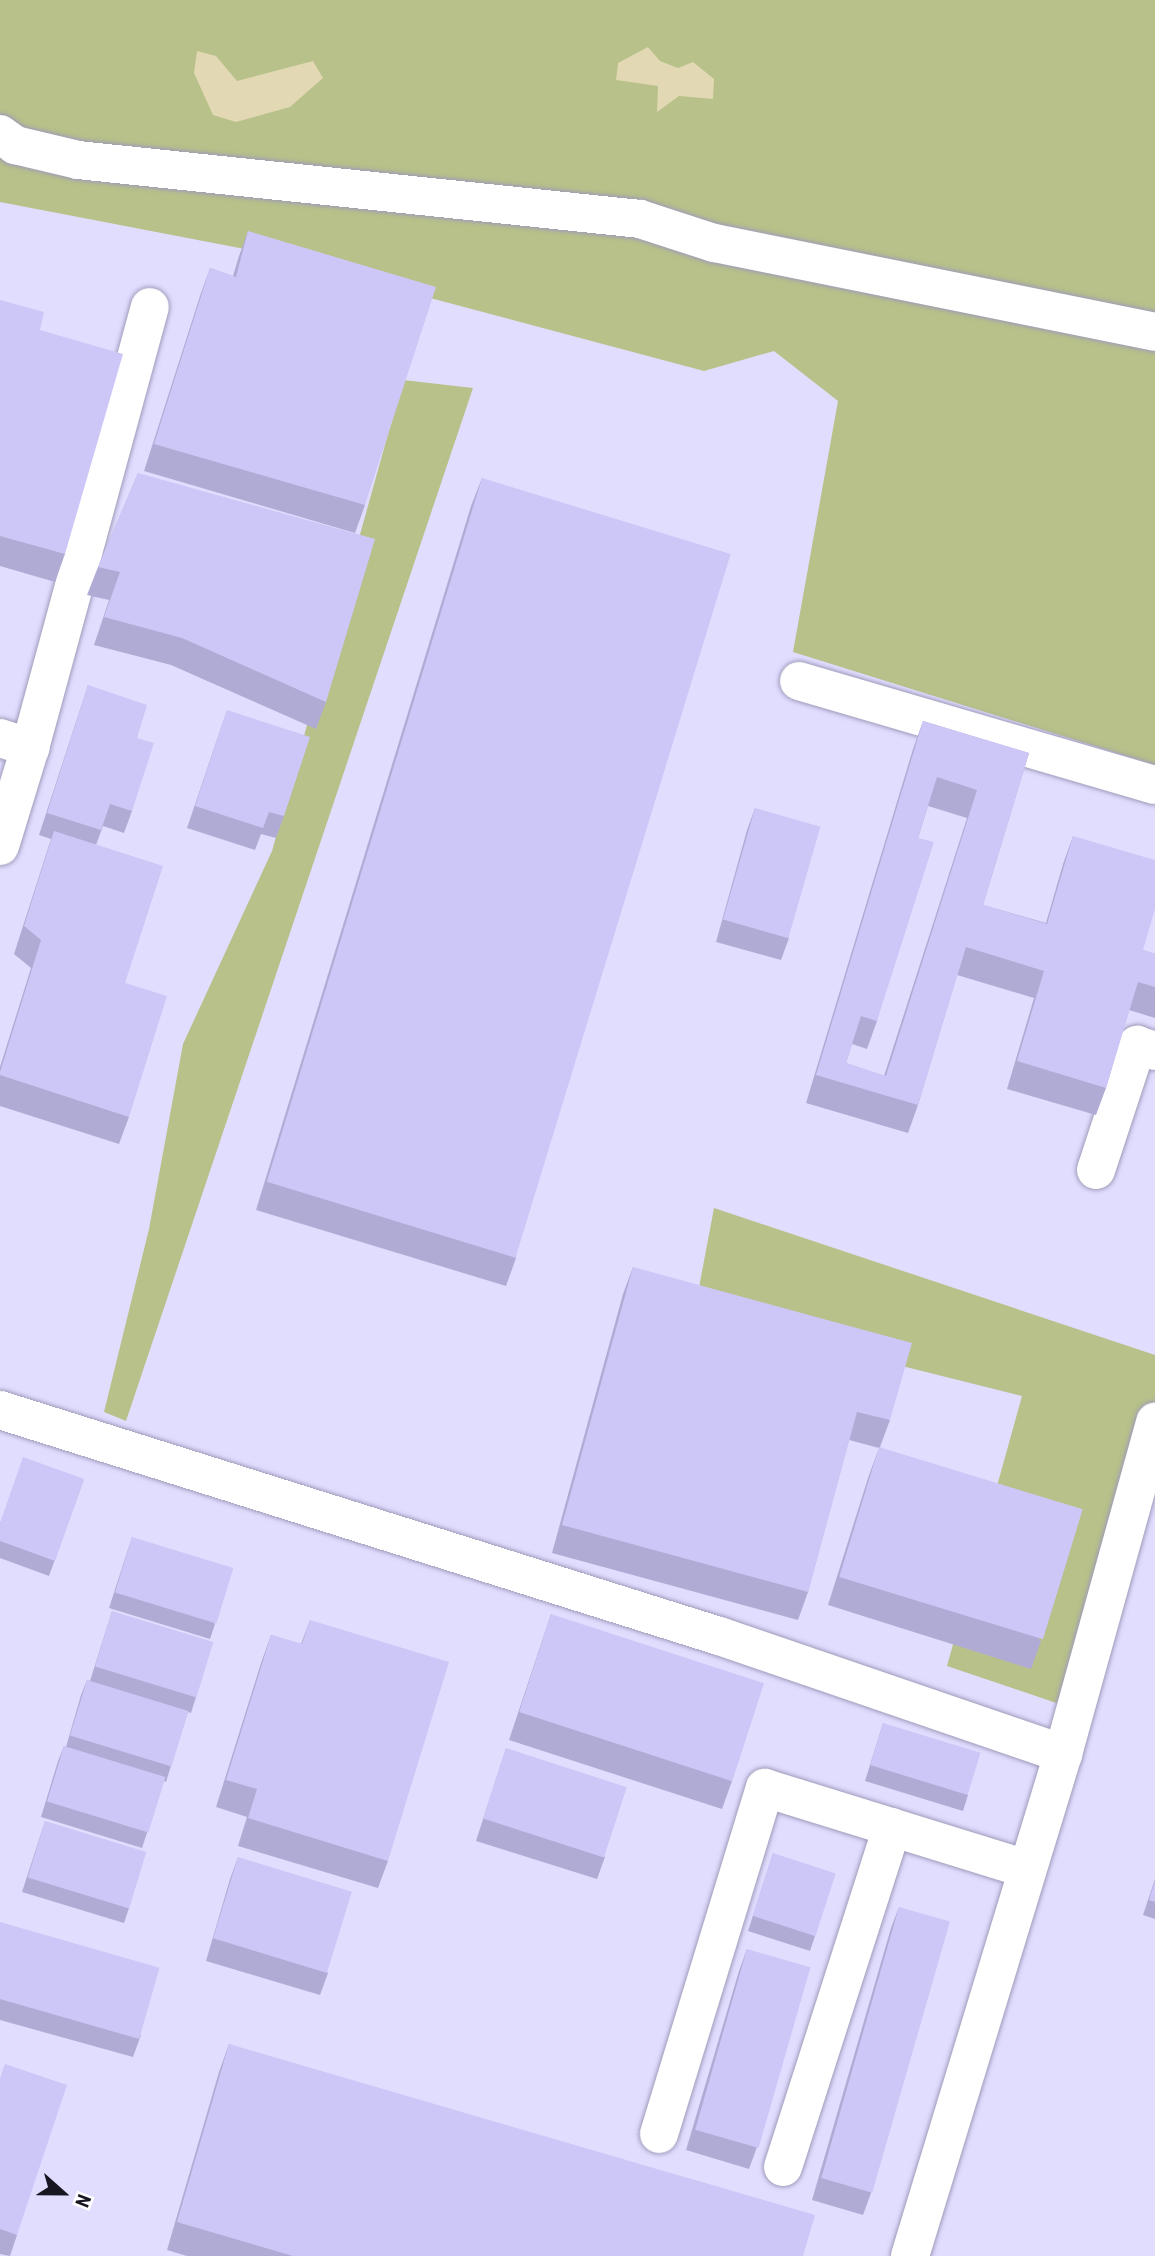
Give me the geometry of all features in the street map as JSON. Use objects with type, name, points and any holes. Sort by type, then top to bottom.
[{"type":"street","points":[[0,134],[15,145],[78,160],[640,219],[714,243],[1155,332]]},
{"type":"street","points":[[0,846],[15,743],[150,307]]},
{"type":"street","points":[[799,681],[1155,785]]},
{"type":"street","points":[[1096,1170],[1137,1045],[1155,1051]]},
{"type":"street","points":[[0,1410],[719,1636],[1063,1754]]},
{"type":"street","points":[[910,2256],[1063,1754],[1155,1422]]},
{"type":"street","points":[[659,2133],[765,1788],[1027,1869]]},
{"type":"street","points":[[783,2167],[892,1827]]},
{"type":"green space","points":[[0,0],[1155,0],[1155,765],[793,652],[838,401],[774,351],[704,371],[250,250],[0,202]]},
{"type":"green space","points":[[403,380],[473,388],[126,1421],[104,1412],[149,1229],[183,1044],[272,851]]},
{"type":"green space","points":[[714,1208],[1155,1355],[1155,1422],[1074,1709],[947,1666],[1022,1396],[694,1314]]},
{"type":"sand","points":[[648,47],[660,61],[678,68],[693,62],[714,79],[713,99],[679,96],[657,112],[658,86],[616,80],[618,63]]},
{"type":"sand","points":[[197,51],[216,56],[237,81],[313,61],[323,78],[290,107],[236,122],[213,115],[194,73]]},
{"type":"building","points":[[248,231],[436,287],[365,505],[154,444],[210,268],[236,277]]},
{"type":"building","points":[[0,300],[44,312],[40,330],[123,354],[65,554],[0,536]]},
{"type":"building","points":[[138,473],[375,539],[326,702],[182,638],[104,617],[120,572],[98,567]]},
{"type":"building","points":[[482,478],[731,554],[515,1258],[267,1182]]},
{"type":"building","points":[[88,685],[147,705],[137,738],[154,743],[132,811],[110,804],[101,830],[47,813]]},
{"type":"building","points":[[227,710],[310,737],[284,816],[269,812],[263,828],[195,806]]},
{"type":"building","points":[[923,721],[1029,753],[983,905],[1047,924],[1073,836],[1155,860],[1155,909],[1143,950],[1155,954],[1155,987],[1138,982],[1106,1088],[1017,1061],[1044,971],[966,947],[918,1105],[816,1075]],"holes":[[[937,777],[977,790],[886,1076],[846,1063],[861,1016],[877,1021],[934,842],[918,838]]]},
{"type":"building","points":[[755,808],[820,827],[788,938],[723,920]]},
{"type":"building","points":[[54,831],[163,866],[125,983],[167,996],[129,1117],[0,1075],[41,940],[24,926]]},
{"type":"building","points":[[633,1267],[912,1343],[890,1420],[857,1412],[808,1592],[562,1525]]},
{"type":"building","points":[[879,1447],[1083,1509],[1043,1639],[839,1577]]},
{"type":"building","points":[[23,1457],[84,1479],[55,1561],[0,1541],[0,1523]]},
{"type":"building","points":[[132,1537],[233,1568],[216,1623],[115,1592]]},
{"type":"building","points":[[112,1611],[213,1642],[196,1697],[95,1666]]},
{"type":"building","points":[[551,1614],[764,1683],[732,1781],[519,1712]]},
{"type":"building","points":[[310,1620],[449,1662],[388,1861],[248,1818],[257,1789],[226,1780],[271,1635],[302,1644]]},
{"type":"building","points":[[87,1680],[188,1711],[171,1766],[70,1735]]},
{"type":"building","points":[[883,1723],[981,1753],[968,1795],[870,1765]]},
{"type":"building","points":[[64,1746],[165,1777],[148,1832],[47,1801]]},
{"type":"building","points":[[506,1748],[627,1787],[604,1858],[483,1818]]},
{"type":"building","points":[[45,1821],[146,1852],[129,1908],[28,1877]]},
{"type":"building","points":[[773,1853],[836,1873],[815,1936],[753,1916]]},
{"type":"building","points":[[238,1857],[352,1892],[327,1973],[213,1938]]},
{"type":"building","points":[[1155,1881],[1155,1902],[1149,1900]]},
{"type":"building","points":[[899,1907],[950,1922],[872,2193],[821,2178]]},
{"type":"building","points":[[0,1922],[160,1968],[139,2039],[0,1999]]},
{"type":"building","points":[[747,1949],[810,1967],[759,2148],[695,2130]]},
{"type":"building","points":[[229,2044],[815,2215],[803,2256],[293,2256],[177,2222]]},
{"type":"building","points":[[5,2064],[67,2085],[17,2235],[0,2229],[0,2078]]}]
